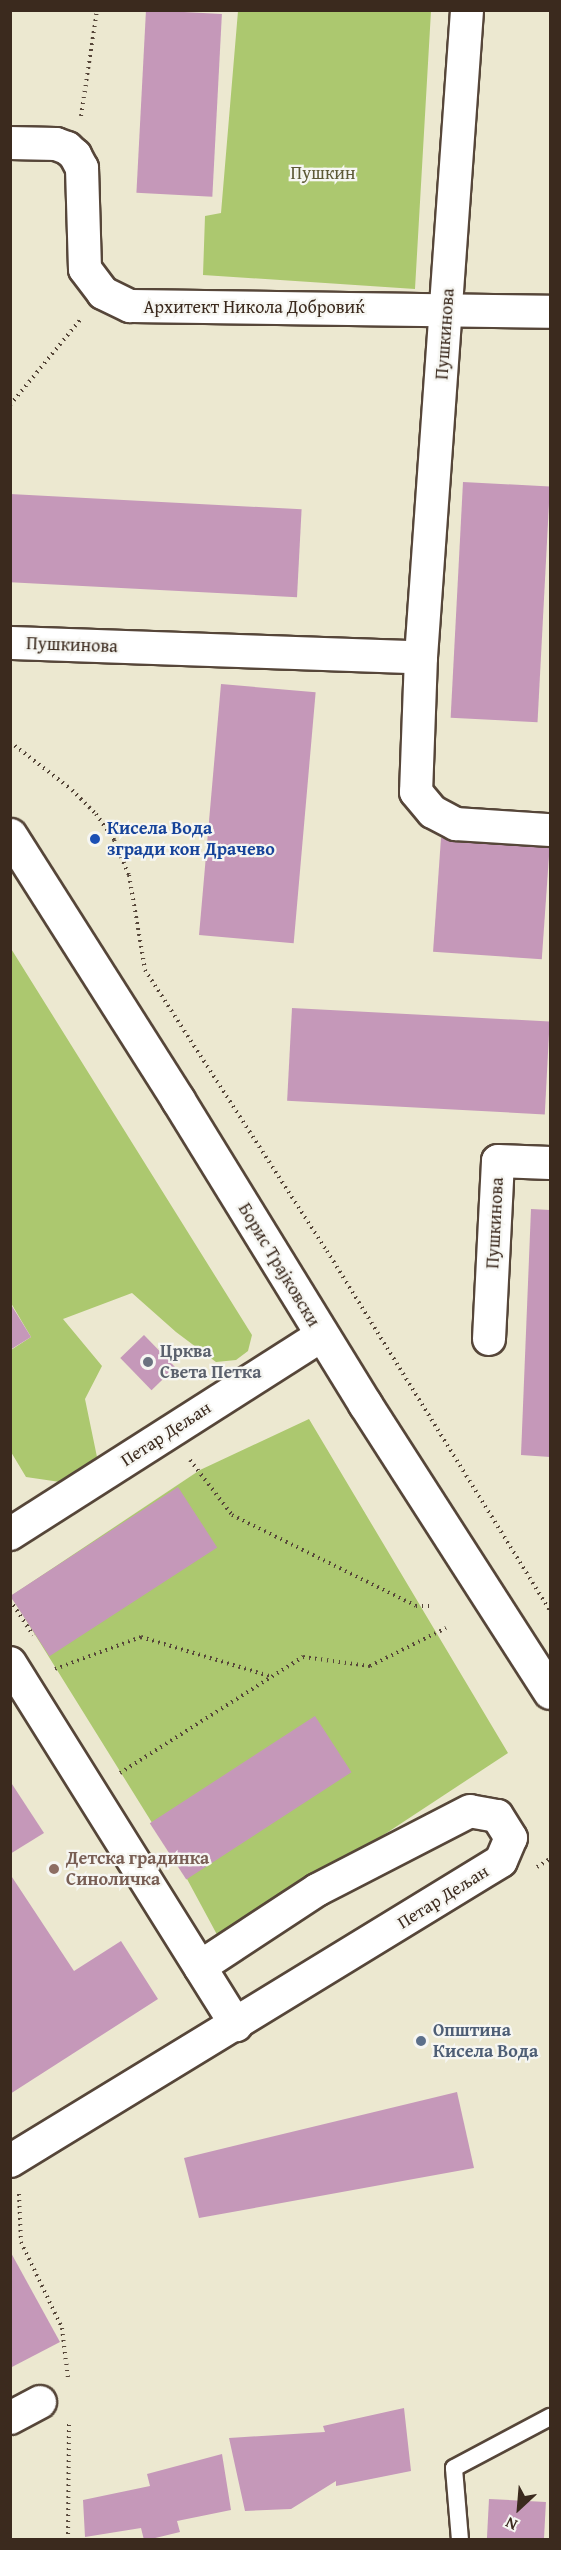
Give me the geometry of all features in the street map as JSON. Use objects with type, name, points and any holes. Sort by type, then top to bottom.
[{"type":"street","name":"Пушкинова","points":[[466,10],[421,657],[416,792],[433,812],[456,824],[550,830]]},
{"type":"street","points":[[10,143],[56,144],[67,148],[75,155]]},
{"type":"street","name":"Архитект Никола Добровиќ","points":[[75,155],[82,168],[85,269],[103,293],[130,306],[550,312]]},
{"type":"street","name":"Пушкинова","points":[[10,642],[421,657]]},
{"type":"street","name":"Борис Трајковски","points":[[10,835],[178,1100],[322,1335],[550,1692]]},
{"type":"street","name":"Пушкинова","points":[[489,1339],[498,1161],[550,1163]]},
{"type":"street","name":"Петар Дељан","points":[[10,1534],[322,1335]]},
{"type":"street","points":[[10,1663],[236,2025]]},
{"type":"street","name":"Петар Дељан","points":[[10,2162],[501,1861],[511,1838],[497,1816],[470,1811],[317,1890],[200,1967]]},
{"type":"street","points":[[10,2418],[54,2406]]},
{"type":"lane","points":[[460,2540],[454,2468],[550,2416]]},
{"type":"path","points":[[75,155],[97,10]]},
{"type":"path","points":[[10,405],[103,293]]},
{"type":"path","points":[[10,742],[72,790],[96,814],[114,840],[129,875],[145,970],[327,1251],[550,1610]]},
{"type":"path","points":[[165,1435],[200,1470],[232,1515],[416,1606],[431,1606]]},
{"type":"path","points":[[10,1600],[36,1639]]},
{"type":"path","points":[[114,1764],[120,1773],[303,1657],[370,1666],[446,1628]]},
{"type":"path","points":[[54,1669],[141,1637],[273,1677]]},
{"type":"path","points":[[48,1659],[60,1678]]},
{"type":"path","points":[[19,2191],[21,2242],[62,2328],[68,2387]]},
{"type":"path","points":[[54,2406],[68,2540]]},
{"type":"green space","name":"Пушкин","points":[[238,11],[431,11],[415,289],[203,275],[205,216],[221,213]]},
{"type":"green space","points":[[10,947],[252,1335],[248,1351],[236,1360],[216,1362],[176,1332],[132,1293],[63,1319],[102,1366],[85,1399],[97,1457],[60,1482],[26,1477],[11,1452],[11,1350],[31,1337],[11,1303]]},
{"type":"green space","points":[[309,1419],[508,1753],[221,1942],[187,1879],[11,1596],[200,1470]]},
{"type":"building","points":[[146,10],[222,14],[212,197],[136,193]]},
{"type":"building","points":[[463,482],[550,487],[538,722],[451,718]]},
{"type":"building","points":[[10,494],[302,509],[297,597],[10,582]]},
{"type":"building","points":[[221,684],[316,692],[294,943],[199,935]]},
{"type":"building","points":[[441,838],[550,846],[542,959],[433,952]]},
{"type":"building","points":[[292,1008],[550,1022],[545,1114],[287,1101]]},
{"type":"building","points":[[531,1209],[550,1210],[550,1457],[521,1455]]},
{"type":"building","points":[[10,1303],[31,1337],[10,1350]]},
{"type":"building","name":"Црква Света Петка","points":[[144,1335],[175,1367],[152,1390],[120,1358]]},
{"type":"building","points":[[178,1487],[217,1547],[49,1656],[10,1596]]},
{"type":"building","points":[[315,1716],[351,1772],[186,1879],[150,1823]]},
{"type":"building","points":[[10,1781],[44,1833],[10,1854]]},
{"type":"building","points":[[10,1874],[74,1971],[121,1941],[158,1999],[10,2094]]},
{"type":"building","points":[[457,2092],[474,2168],[199,2218],[184,2158]]},
{"type":"building","points":[[10,2251],[60,2342],[10,2368]]},
{"type":"building","points":[[404,2408],[411,2471],[336,2486],[336,2481],[291,2509],[245,2511],[229,2438],[325,2432],[323,2426]]},
{"type":"building","points":[[222,2454],[231,2510],[177,2521],[180,2532],[147,2540],[144,2540],[141,2528],[85,2537],[83,2500],[150,2486],[147,2474]]},
{"type":"building","points":[[489,2499],[546,2502],[544,2540],[487,2540]]},
{"type":"place","name":"Кисела Вода згради кон Драчево","points":[[95,839]]},
{"type":"place","name":"Црква Света Петка","points":[[148,1362]]},
{"type":"place","name":"Детска градинка Синоличка","points":[[54,1869]]},
{"type":"place","name":"Општина Кисела Вода","points":[[421,2041]]}]
